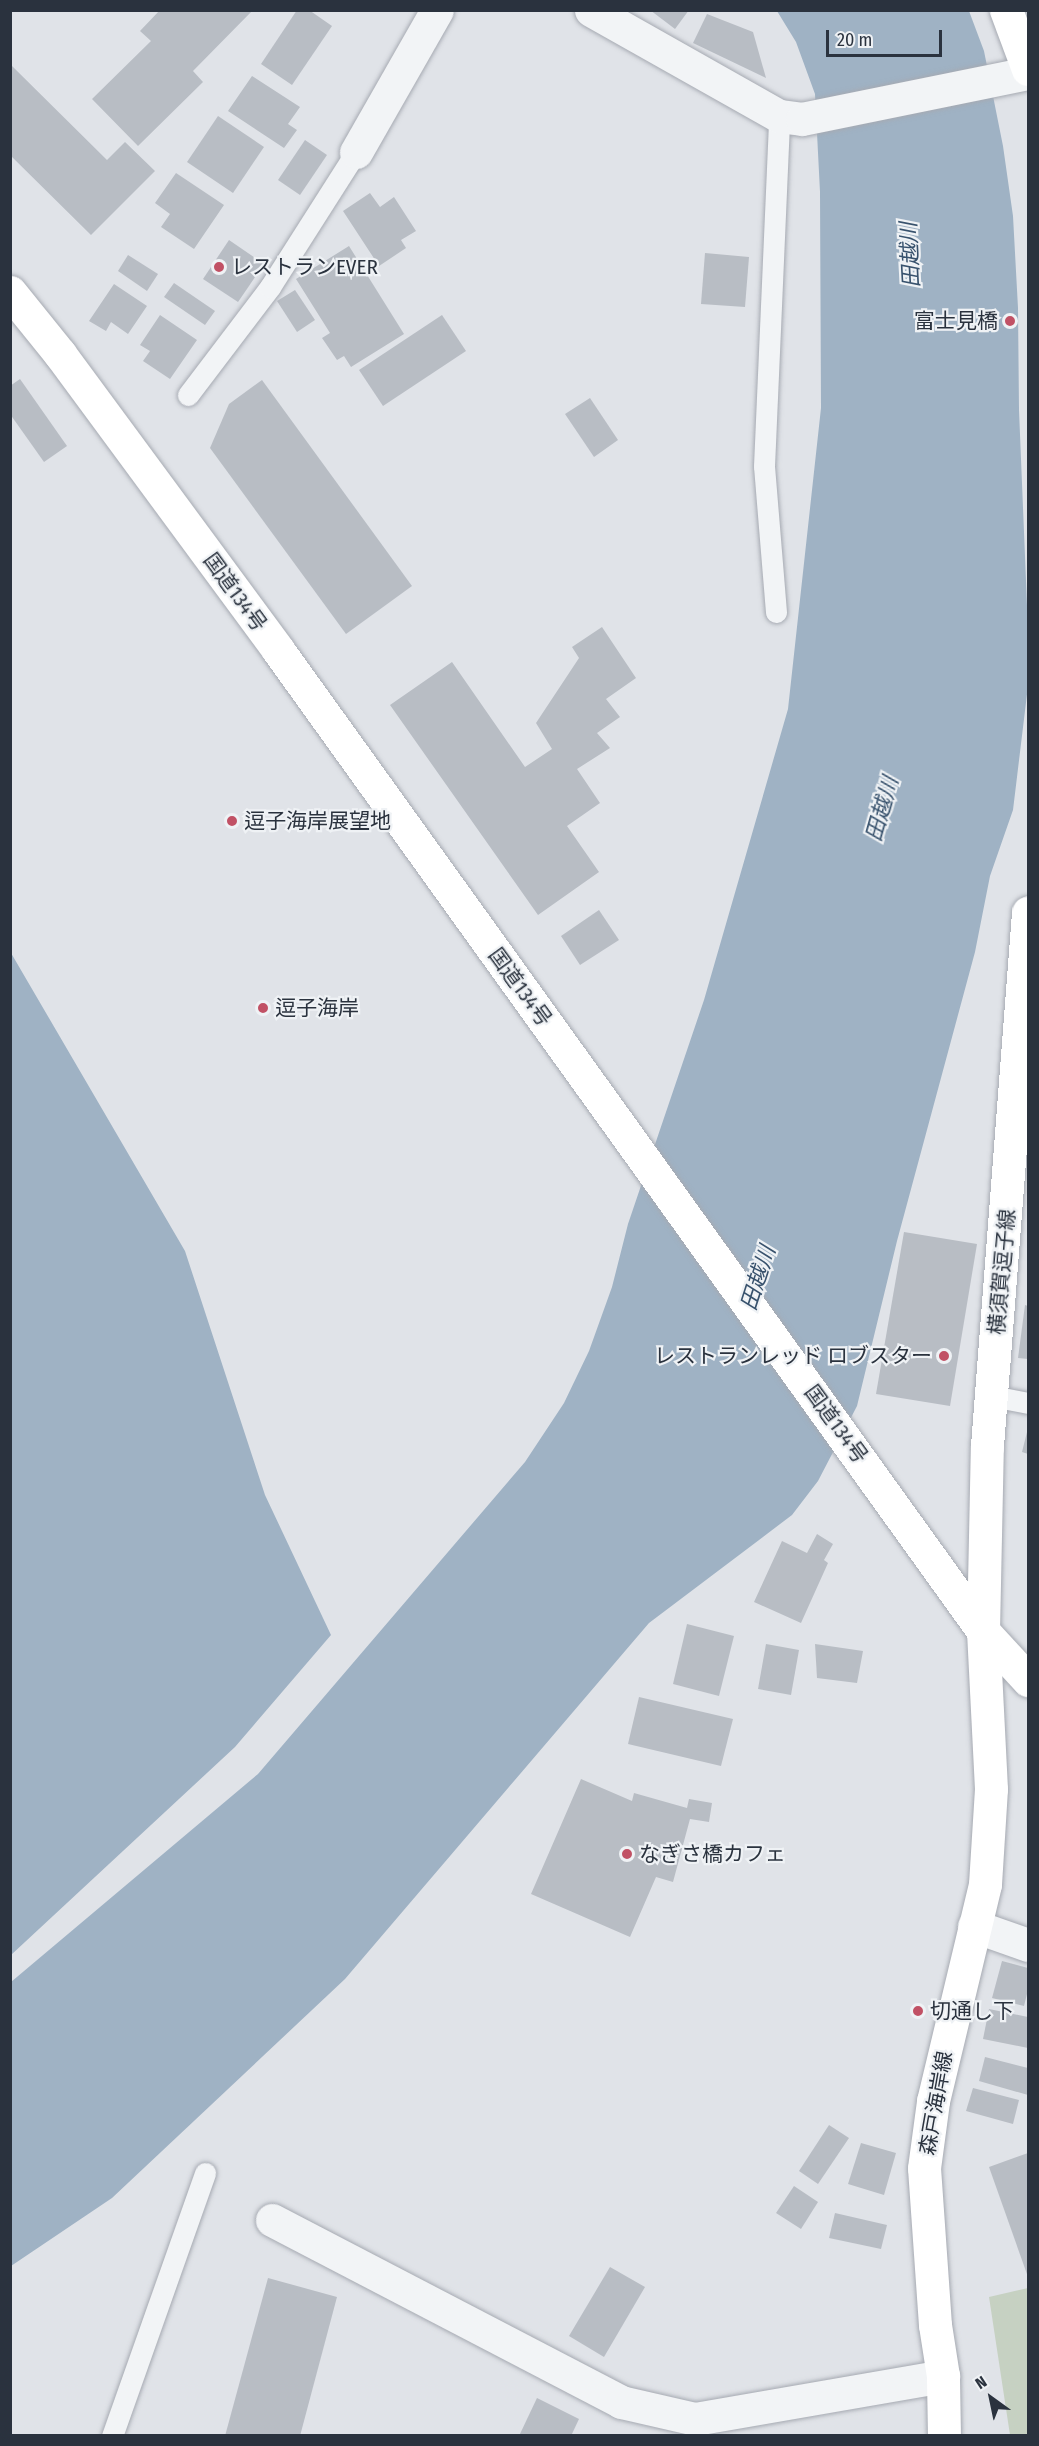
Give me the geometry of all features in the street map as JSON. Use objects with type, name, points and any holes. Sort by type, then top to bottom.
[{"type":"main road","points":[[1009,11],[1019,75]]},
{"type":"main road","name":"国道134号","points":[[10,292],[60,354],[278,650],[983,1631],[1029,1680]]},
{"type":"main road","name":"横須賀逗子線","points":[[983,1631],[987,1446],[1022,1113],[1029,913]]},
{"type":"main road","name":"森戸海岸線","points":[[944,2436],[942,2376],[935,2325],[924,2168],[933,2101],[986,1884],[990,1811],[983,1631]]},
{"type":"street","points":[[356,152],[437,10]]},
{"type":"street","points":[[591,10],[791,117],[1019,75]]},
{"type":"street","points":[[974,1926],[1029,1945]]},
{"type":"street","points":[[272,2220],[621,2402],[695,2419],[942,2376]]},
{"type":"lane","points":[[776,612],[764,466],[791,117]]},
{"type":"lane","points":[[188,395],[270,287],[356,152]]},
{"type":"lane","points":[[992,1396],[1029,1403]]},
{"type":"lane","points":[[112,2436],[205,2173]]},
{"type":"green space","points":[[1028,2288],[1028,2435],[1010,2435],[989,2297]]},
{"type":"water","name":"田越川","points":[[777,11],[969,11],[984,51],[1003,146],[1013,216],[1018,308],[1028,686],[1013,810],[990,876],[975,952],[897,1241],[857,1406],[818,1481],[792,1515],[649,1623],[345,1979],[112,2198],[11,2266],[11,1982],[258,1774],[525,1462],[564,1403],[589,1351],[612,1287],[628,1224],[704,1000],[788,709],[821,408],[820,192],[815,94],[796,42]]},
{"type":"water","points":[[11,953],[185,1251],[265,1495],[331,1635],[235,1747],[11,1955]]},
{"type":"building","points":[[160,10],[253,10],[193,71],[203,82],[138,146],[92,99],[151,41],[140,31]]},
{"type":"building","points":[[297,10],[309,10],[332,26],[292,85],[261,64]]},
{"type":"building","points":[[650,10],[689,10],[675,29]]},
{"type":"building","points":[[707,14],[753,32],[766,78],[693,43]]},
{"type":"building","points":[[12,66],[107,160],[125,142],[155,171],[91,235],[10,155]]},
{"type":"building","points":[[252,76],[300,107],[288,124],[297,130],[284,148],[228,111]]},
{"type":"building","points":[[218,116],[264,147],[233,193],[187,162]]},
{"type":"building","points":[[305,140],[327,155],[300,195],[278,180]]},
{"type":"building","points":[[176,173],[224,205],[194,249],[161,227],[170,214],[155,203]]},
{"type":"building","points":[[370,193],[380,207],[394,197],[416,231],[401,240],[406,248],[379,266],[343,211]]},
{"type":"building","points":[[229,240],[264,264],[238,302],[203,279]]},
{"type":"building","points":[[349,246],[404,334],[351,367],[344,356],[337,360],[322,338],[330,333],[296,279]]},
{"type":"building","points":[[705,253],[749,257],[745,307],[701,304]]},
{"type":"building","points":[[128,255],[158,274],[147,291],[118,271]]},
{"type":"building","points":[[174,283],[215,311],[205,325],[164,297]]},
{"type":"building","points":[[114,284],[147,306],[128,334],[111,322],[106,331],[89,321]]},
{"type":"building","points":[[295,290],[315,320],[297,332],[277,301]]},
{"type":"building","points":[[160,315],[197,340],[170,379],[143,361],[150,351],[140,345]]},
{"type":"building","points":[[442,315],[466,351],[383,406],[359,370]]},
{"type":"building","points":[[20,379],[67,446],[44,462],[10,414],[10,386]]},
{"type":"building","points":[[262,380],[412,586],[346,634],[210,448],[229,404]]},
{"type":"building","points":[[590,398],[618,440],[594,457],[565,414]]},
{"type":"building","points":[[602,627],[636,678],[606,699],[620,717],[597,733],[610,748],[577,769],[600,803],[567,826],[599,872],[538,915],[390,705],[452,662],[525,767],[552,749],[536,723],[579,658],[572,647]]},
{"type":"building","points":[[599,910],[619,940],[580,965],[561,936]]},
{"type":"building","points":[[904,1232],[977,1244],[950,1406],[876,1394]]},
{"type":"building","points":[[1025,1305],[1028,1306],[1028,1359],[1018,1358]]},
{"type":"building","points":[[1028,1428],[1028,1454],[1022,1452]]},
{"type":"building","points":[[817,1534],[833,1544],[824,1560],[828,1563],[801,1623],[754,1602],[782,1541],[807,1553]]},
{"type":"building","points":[[687,1624],[734,1636],[719,1696],[673,1684]]},
{"type":"building","points":[[766,1644],[799,1650],[791,1695],[758,1689]]},
{"type":"building","points":[[815,1644],[863,1651],[857,1683],[817,1678]]},
{"type":"building","points":[[639,1697],[733,1719],[721,1766],[628,1744]]},
{"type":"building","points":[[581,1779],[632,1801],[634,1793],[687,1808],[689,1799],[712,1803],[709,1822],[690,1819],[673,1882],[656,1877],[630,1937],[531,1894]]},
{"type":"building","points":[[1002,1961],[1028,1968],[1028,1990],[1024,2006],[992,1998]]},
{"type":"building","points":[[989,2009],[1028,2017],[1028,2048],[983,2039]]},
{"type":"building","points":[[985,2057],[1028,2068],[1028,2095],[979,2081]]},
{"type":"building","points":[[973,2088],[1019,2100],[1013,2124],[966,2111]]},
{"type":"building","points":[[829,2125],[849,2138],[818,2184],[799,2171]]},
{"type":"building","points":[[861,2143],[896,2153],[884,2195],[848,2184]]},
{"type":"building","points":[[1028,2153],[1028,2277],[989,2167]]},
{"type":"building","points":[[794,2186],[818,2202],[801,2229],[776,2213]]},
{"type":"building","points":[[835,2213],[887,2225],[881,2249],[829,2238]]},
{"type":"building","points":[[610,2267],[645,2287],[604,2357],[569,2336]]},
{"type":"building","points":[[268,2278],[337,2297],[300,2436],[225,2436]]},
{"type":"building","points":[[537,2398],[579,2419],[571,2436],[519,2436]]},
{"type":"place","name":"レストランEVER","points":[[219,267]]},
{"type":"place","name":"富士見橋","points":[[1010,321]]},
{"type":"place","name":"逗子海岸展望地","points":[[232,821]]},
{"type":"place","name":"逗子海岸","points":[[263,1008]]},
{"type":"place","name":"レストランレッド ロブスター","points":[[944,1356]]},
{"type":"place","name":"なぎさ橋カフェ","points":[[627,1854]]},
{"type":"place","name":"切通し下","points":[[918,2011]]}]
